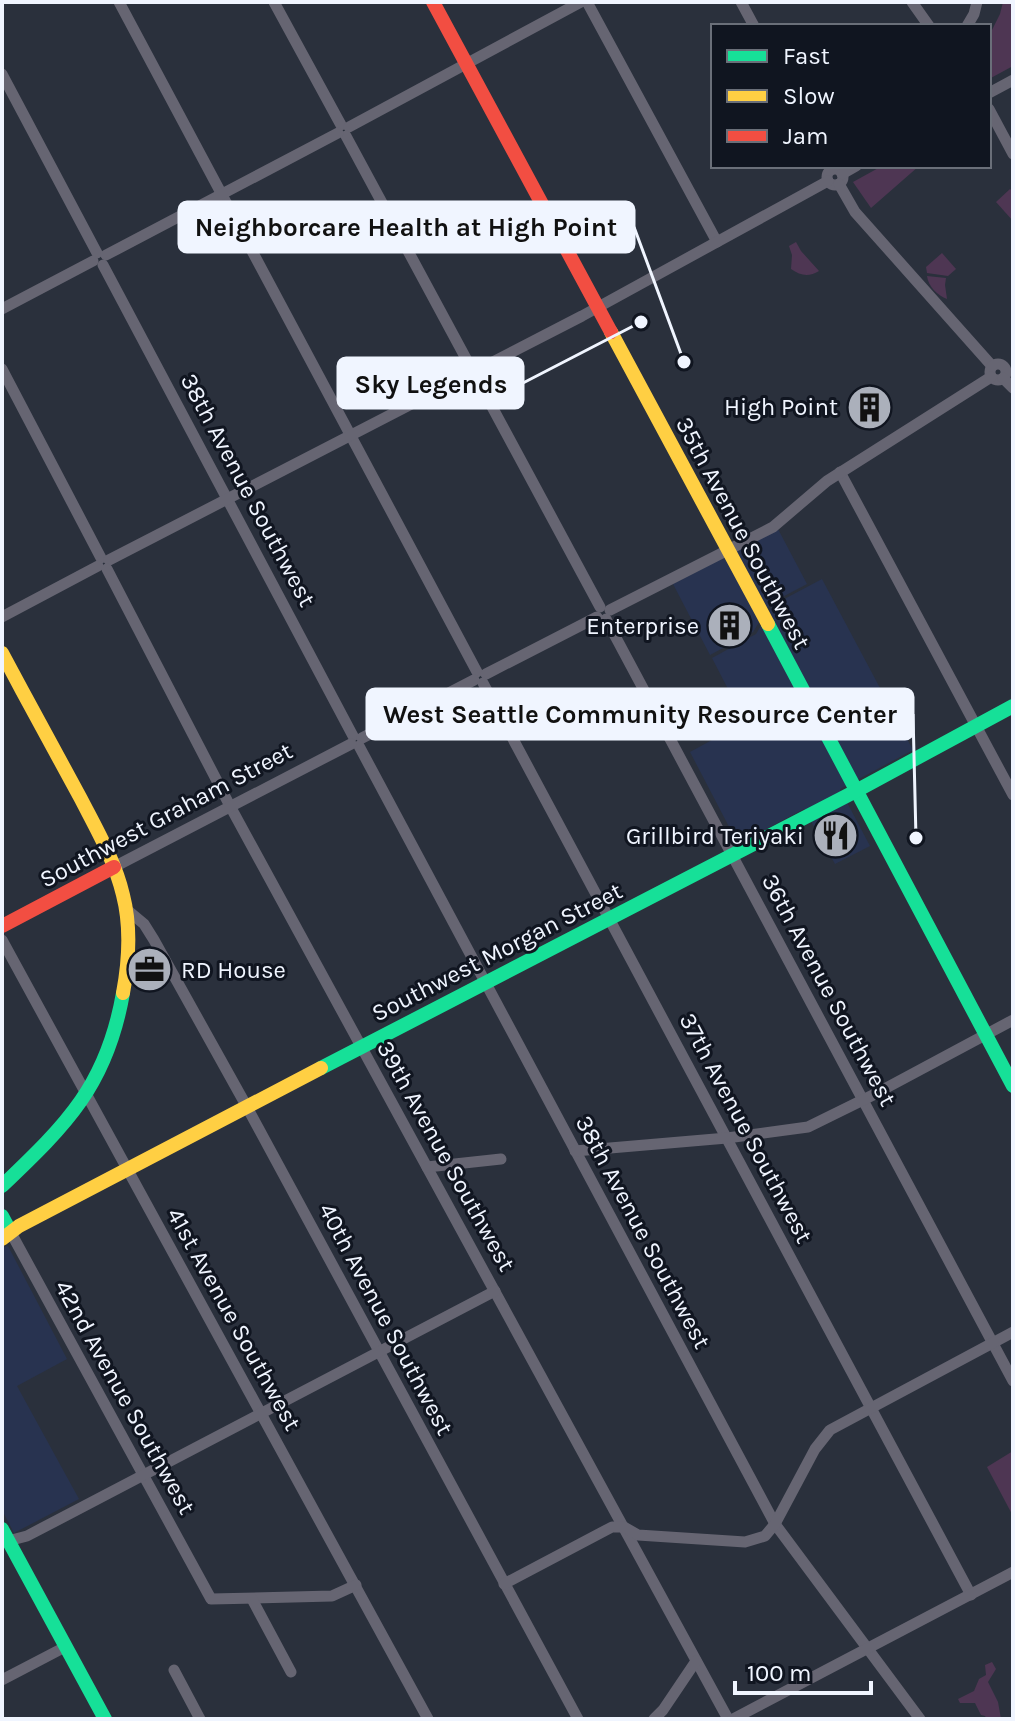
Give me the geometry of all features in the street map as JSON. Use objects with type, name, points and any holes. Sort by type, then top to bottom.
[{"type":"main road","name":"35th Avenue Southwest","points":[[433,2],[1013,1086]]},
{"type":"main road","points":[[2,653],[114,867],[126,909],[127,941],[121,1006],[114,1033],[87,1095],[42,1149],[2,1186]]},
{"type":"main road","name":"Southwest Morgan Street","points":[[6,1235],[1013,706]]},
{"type":"main road","name":"Southwest Graham Street","points":[[2,926],[114,867]]},
{"type":"main road","name":"42nd Avenue Southwest","points":[[2,1216],[6,1235]]},
{"type":"main road","points":[[4,1538],[105,1719]]},
{"type":"street","name":"37th Avenue Southwest","points":[[119,2],[971,1595]]},
{"type":"street","name":"36th Avenue Southwest","points":[[274,2],[1013,1381]]},
{"type":"street","points":[[2,309],[581,2]]},
{"type":"street","points":[[587,2],[717,242]]},
{"type":"street","points":[[741,2],[753,24]]},
{"type":"street","points":[[912,2],[928,24]]},
{"type":"street","points":[[968,24],[977,2]]},
{"type":"street","name":"38th Avenue Southwest","points":[[2,74],[775,1524],[920,1719]]},
{"type":"street","points":[[991,95],[1013,80]]},
{"type":"street","points":[[991,113],[1013,154]]},
{"type":"street","points":[[2,617],[597,308],[834,175],[855,212],[1001,369],[1013,388]]},
{"type":"street","name":"39th Avenue Southwest","points":[[2,369],[230,806],[696,1661],[731,1719]]},
{"type":"street","name":"Southwest Graham Street","points":[[114,867],[773,527],[827,481],[1001,369]]},
{"type":"street","points":[[840,472],[1013,795]]},
{"type":"street","name":"40th Avenue Southwest","points":[[126,909],[144,924],[154,940],[578,1719]]},
{"type":"street","points":[[127,941],[142,938],[154,940]]},
{"type":"street","name":"41st Avenue Southwest","points":[[2,940],[428,1719]]},
{"type":"street","points":[[575,1151],[802,1128],[863,1101],[1013,1020]]},
{"type":"street","points":[[427,1167],[501,1159]]},
{"type":"street","name":"42nd Avenue Southwest","points":[[6,1235],[211,1599],[252,1599]]},
{"type":"street","points":[[4,1538],[27,1536],[495,1291]]},
{"type":"street","points":[[504,1584],[612,1527],[625,1528],[638,1535],[745,1542],[765,1536],[775,1524],[825,1434],[1013,1332]]},
{"type":"street","points":[[731,1719],[1013,1572]]},
{"type":"street","points":[[291,1672],[252,1599],[332,1596],[356,1585]]},
{"type":"street","points":[[2,1680],[65,1647]]},
{"type":"street","points":[[654,1719],[696,1661]]},
{"type":"street","points":[[174,1670],[200,1719]]},
{"type":"shaded area","points":[[1003,2],[1013,2],[1013,66],[991,78],[991,32]]},
{"type":"shaded area","points":[[878,168],[917,168],[871,208],[853,182]]},
{"type":"shaded area","points":[[1010,189],[1013,192],[1013,221],[996,202]]},
{"type":"shaded area","points":[[796,242],[819,271],[805,275],[791,269],[789,246]]},
{"type":"shaded area","points":[[942,253],[956,269],[948,276],[927,273],[926,267]]},
{"type":"shaded area","points":[[927,276],[946,278],[947,299],[934,290]]},
{"type":"shaded area","points":[[778,529],[807,584],[771,603],[753,632],[710,655],[673,584]]},
{"type":"shaded area","points":[[822,579],[913,750],[840,789],[870,846],[835,864],[804,809],[738,844],[690,752],[745,722],[712,658],[756,634],[773,605]]},
{"type":"shaded area","points":[[8,1246],[67,1359],[17,1386],[79,1499],[14,1533],[2,1510],[2,1247]]},
{"type":"shaded area","points":[[1013,1451],[1013,1516],[987,1467]]},
{"type":"shaded area","points":[[992,1662],[996,1669],[988,1682],[998,1702],[1001,1719],[987,1719],[975,1703],[960,1703],[958,1699],[974,1691],[979,1679],[986,1675],[985,1665]]},
{"type":"traffic: fast","points":[[768,624],[1013,1086]]},
{"type":"traffic: fast","points":[[321,1068],[856,791],[1013,706]]},
{"type":"traffic: fast","points":[[2,1186],[46,1143],[81,1101],[106,1053],[123,993]]},
{"type":"traffic: fast","points":[[2,1216],[10,1231]]},
{"type":"traffic: fast","points":[[2,1529],[105,1719]]},
{"type":"traffic: slow","points":[[611,332],[768,624]]},
{"type":"traffic: slow","points":[[2,653],[93,822],[120,882],[128,931],[123,993]]},
{"type":"traffic: slow","points":[[2,1239],[19,1226],[321,1068]]},
{"type":"traffic: jam","points":[[433,2],[611,332]]},
{"type":"traffic: jam","points":[[2,926],[114,867]]},
{"type":"place","name":"Sky Legends","points":[[641,322]]},
{"type":"place","name":"Neighborcare Health at High Point","points":[[684,362]]},
{"type":"place","name":"High Point","points":[[869,407]]},
{"type":"place","name":"Enterprise","points":[[730,626]]},
{"type":"place","name":"Grillbird Teriyaki","points":[[835,836]]},
{"type":"place","name":"West Seattle Community Resource Center","points":[[916,838]]},
{"type":"place","name":"RD House","points":[[150,970]]}]
